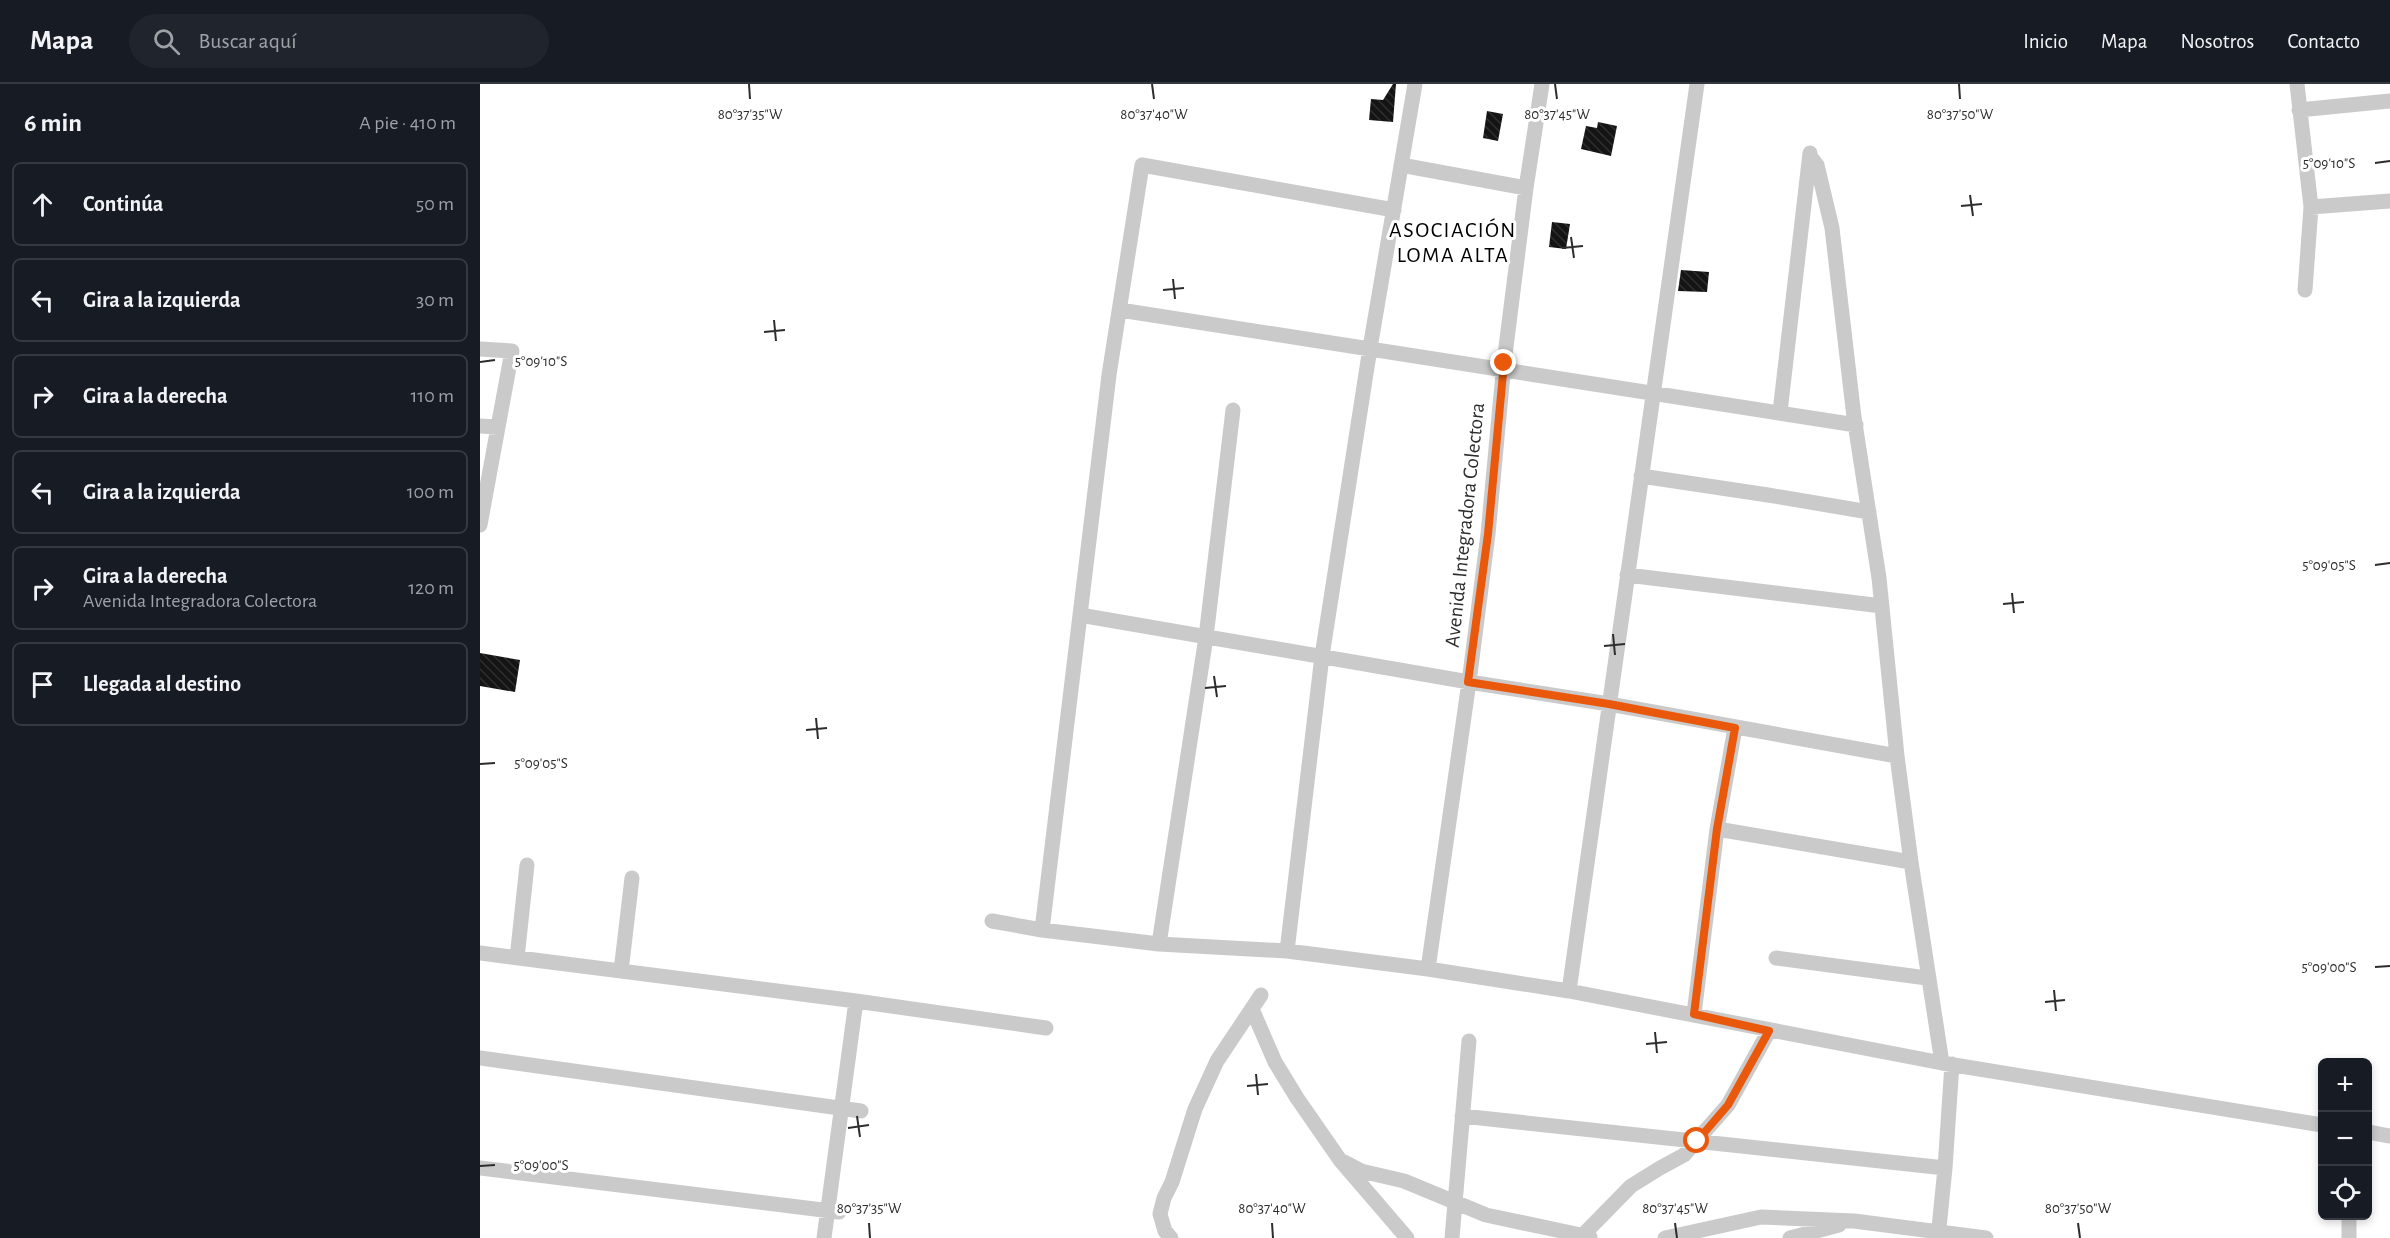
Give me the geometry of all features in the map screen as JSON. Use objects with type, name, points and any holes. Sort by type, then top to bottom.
[{"type":"street","points":[[1287,951],[1322,656],[1370,348],[1415,84]]},
{"type":"street","name":"Avenida Integradora Colectora","points":[[1428,969],[1488,534],[1504,369],[1526,188],[1542,84]]},
{"type":"street","points":[[1569,991],[1697,84]]},
{"type":"street","points":[[2297,84],[2311,207],[2305,290]]},
{"type":"street","points":[[2300,110],[2390,101]]},
{"type":"street","points":[[1780,412],[1810,153],[1817,165],[1832,228],[1856,426],[1882,606],[1897,756],[1911,862],[1927,978],[1947,1064],[1945,1168],[1938,1235]]},
{"type":"street","points":[[1042,930],[1109,375],[1142,165],[1394,210]]},
{"type":"street","points":[[1401,165],[1526,188]]},
{"type":"street","points":[[2311,207],[2390,201]]},
{"type":"street","points":[[1120,310],[1780,412],[1856,426]]},
{"type":"street","points":[[480,349],[512,351],[480,525]]},
{"type":"street","points":[[1159,944],[1206,637],[1233,410]]},
{"type":"street","points":[[480,426],[498,427]]},
{"type":"street","points":[[1641,476],[1869,512]]},
{"type":"street","points":[[1627,575],[1882,606]]},
{"type":"street","points":[[1080,615],[1609,704],[1897,756]]},
{"type":"street","points":[[1694,1014],[1717,829],[1735,728]]},
{"type":"street","points":[[1717,829],[1911,862]]},
{"type":"street","points":[[517,958],[528,865]]},
{"type":"street","points":[[621,971],[632,878]]},
{"type":"street","points":[[992,921],[1042,930],[1159,944],[1287,951],[1428,969],[1569,991],[1947,1064],[2318,1124]]},
{"type":"street","points":[[480,953],[856,1001],[1046,1028]]},
{"type":"street","points":[[1776,958],[1927,978]]},
{"type":"street","points":[[1172,1238],[1165,1231],[1160,1214],[1195,1109],[1216,1061],[1261,995]]},
{"type":"street","points":[[824,1238],[833,1212],[842,1108],[856,1001]]},
{"type":"street","points":[[1252,1009],[1275,1062],[1340,1160],[1407,1238]]},
{"type":"street","points":[[1340,1160],[1361,1171],[1404,1181],[1486,1215],[1585,1237],[1631,1186],[1659,1167],[1684,1155],[1697,1141],[1728,1105],[1769,1031]]},
{"type":"street","points":[[1452,1238],[1469,1041]]},
{"type":"street","points":[[480,1058],[861,1111]]},
{"type":"street","points":[[1462,1116],[1945,1168]]},
{"type":"street","points":[[2372,1133],[2390,1136]]},
{"type":"street","points":[[480,1168],[833,1212]]},
{"type":"street","points":[[1665,1238],[1761,1217],[1854,1221],[1938,1235],[1986,1238]]},
{"type":"street","points":[[2349,1220],[2349,1238]]},
{"type":"street","points":[[1790,1238],[1854,1221]]},
{"type":"building","points":[[1393,84],[1396,84],[1393,122],[1369,120],[1371,99],[1383,100]]},
{"type":"building","points":[[1487,111],[1503,114],[1498,141],[1483,138]]},
{"type":"building","points":[[1598,122],[1617,126],[1611,156],[1581,149],[1586,126],[1597,128]]},
{"type":"building","points":[[1552,222],[1570,224],[1566,249],[1549,247]]},
{"type":"building","points":[[1681,270],[1709,272],[1707,292],[1678,291]]},
{"type":"building","points":[[480,653],[520,660],[515,692],[480,686]]},
{"type":"district","name":"ASOCIACIÓN LOMA ALTA","points":[[1453,242]]},
{"type":"route","points":[[1504,363],[1488,534],[1468,682],[1609,704],[1735,728],[1717,829],[1694,1014],[1769,1031],[1728,1105],[1697,1141]]}]
